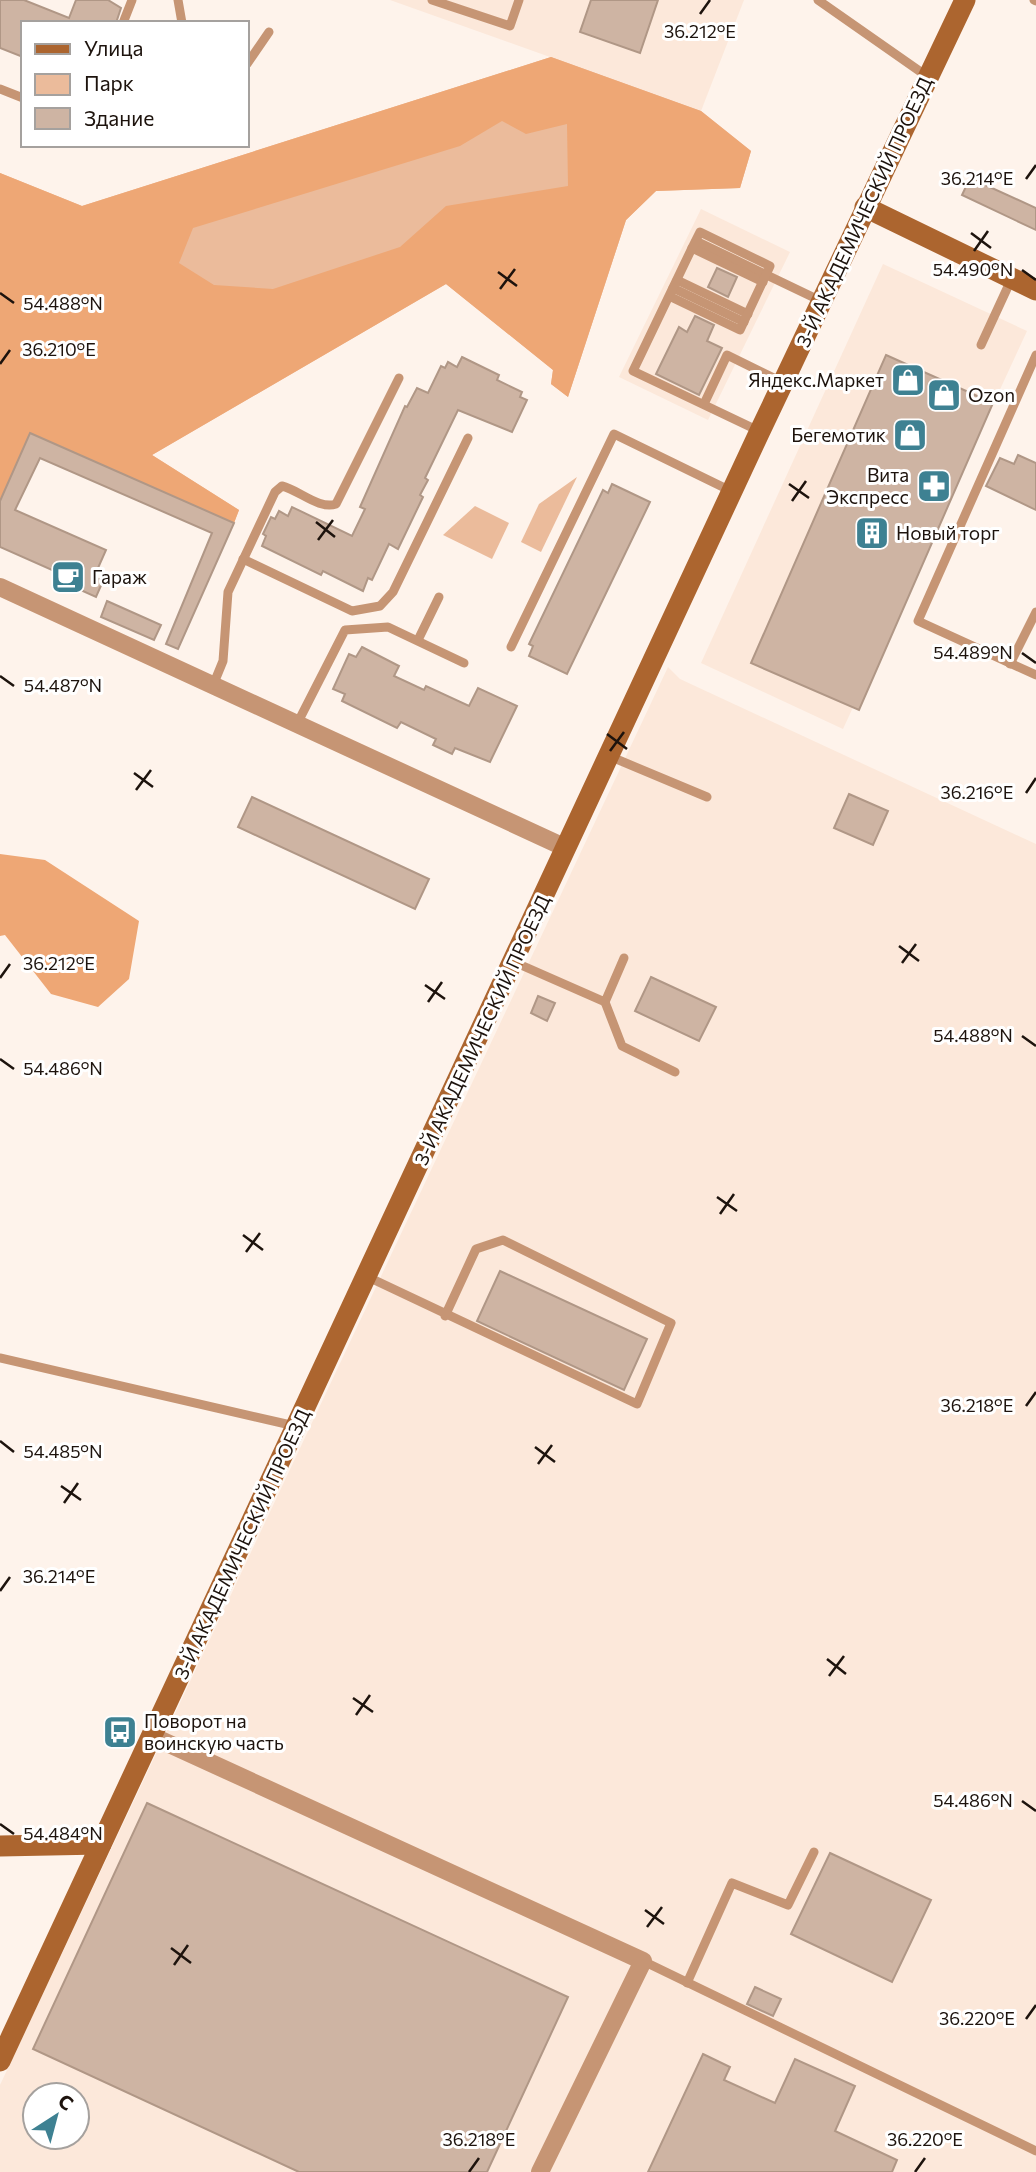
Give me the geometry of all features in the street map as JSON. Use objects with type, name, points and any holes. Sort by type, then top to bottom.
[{"type":"street","name":"3-Й АКАДЕМИЧЕСКИЙ ПРОЕЗД","points":[[0,2061],[153,1737],[295,1426],[368,1277],[760,431],[965,0]]},
{"type":"street","points":[[865,207],[1036,290]]},
{"type":"street","points":[[0,586],[566,848]]},
{"type":"street","points":[[153,1737],[643,1961],[540,2172]]},
{"type":"street","points":[[0,1846],[101,1844]]},
{"type":"lane","points":[[124,21],[132,0]]},
{"type":"lane","points":[[178,0],[183,21]]},
{"type":"lane","points":[[432,0],[510,26],[519,0]]},
{"type":"lane","points":[[818,0],[928,78]]},
{"type":"lane","points":[[248,63],[269,32]]},
{"type":"lane","points":[[0,89],[21,96]]},
{"type":"lane","points":[[760,431],[633,371],[699,232],[767,274]]},
{"type":"lane","points":[[694,244],[767,274],[822,301]]},
{"type":"lane","points":[[744,322],[767,274]]},
{"type":"lane","points":[[981,345],[1012,278]]},
{"type":"lane","points":[[673,288],[744,322]]},
{"type":"lane","points":[[673,288],[744,322]]},
{"type":"lane","points":[[704,404],[727,355],[784,382]]},
{"type":"lane","points":[[1036,355],[918,621],[1036,675]]},
{"type":"lane","points":[[214,683],[223,661],[228,592],[278,488],[289,488],[325,505],[331,506],[340,500],[399,378]]},
{"type":"lane","points":[[511,647],[614,434],[733,492]]},
{"type":"lane","points":[[243,559],[352,611],[380,606],[393,592],[468,438]]},
{"type":"lane","points":[[418,640],[439,597]]},
{"type":"lane","points":[[1010,664],[1036,612]]},
{"type":"lane","points":[[298,722],[345,630],[388,627],[464,663]]},
{"type":"lane","points":[[609,756],[707,797]]},
{"type":"lane","points":[[624,958],[605,1002],[622,1046],[675,1072]]},
{"type":"lane","points":[[514,962],[605,1002]]},
{"type":"lane","points":[[368,1277],[445,1316],[637,1404],[671,1323],[503,1240],[476,1249],[445,1316]]},
{"type":"lane","points":[[0,1358],[295,1426]]},
{"type":"lane","points":[[687,1983],[732,1883],[789,1905],[814,1852]]},
{"type":"lane","points":[[643,1961],[1036,2151]]},
{"type":"shaded area","points":[[390,0],[744,0],[701,111]]},
{"type":"shaded area","points":[[551,57],[701,111],[751,151],[740,188],[656,191],[626,220],[568,397],[551,384],[553,370],[446,284],[152,455],[239,510],[234,523],[31,433],[0,501],[0,173],[82,206]],"holes":[[[502,121],[526,134],[567,124],[568,186],[446,206],[400,247],[273,289],[214,285],[179,263],[193,228],[460,146]]]},
{"type":"shaded area","points":[[701,209],[790,252],[708,420],[619,377]]},
{"type":"shaded area","points":[[883,264],[1027,331],[843,729],[701,663]]},
{"type":"shaded area","points":[[668,667],[680,679],[1036,844],[1036,2172],[0,2172],[0,2085]]},
{"type":"shaded area","points":[[0,854],[45,860],[139,921],[129,979],[98,1007],[51,994],[5,935],[0,936]]},
{"type":"green space","points":[[551,57],[701,111],[751,151],[740,188],[656,191],[626,220],[568,397],[551,384],[553,370],[446,284],[152,455],[239,510],[234,523],[30,433],[0,312],[0,173],[82,206]]},
{"type":"green space","points":[[577,477],[541,552],[521,542],[539,504]]},
{"type":"green space","points":[[475,506],[509,523],[492,559],[443,535]]},
{"type":"building","points":[[0,0],[24,0],[69,18],[76,0],[108,0],[121,8],[117,21],[21,21],[21,56],[0,48]]},
{"type":"building","points":[[591,0],[658,0],[640,53],[580,32]]},
{"type":"building","points":[[970,178],[1036,208],[1036,230],[962,195]]},
{"type":"building","points":[[717,268],[737,277],[728,297],[708,287]]},
{"type":"building","points":[[695,316],[714,325],[707,341],[722,348],[699,395],[656,374],[679,327],[687,332]]},
{"type":"building","name":"Новый торг","points":[[886,355],[993,403],[859,710],[751,663]]},
{"type":"building","points":[[462,357],[499,375],[497,380],[522,392],[520,397],[527,400],[512,432],[458,410],[425,478],[428,480],[420,495],[423,497],[398,549],[389,544],[372,580],[368,578],[363,591],[323,571],[321,575],[262,546],[266,536],[263,534],[271,517],[275,519],[279,511],[288,516],[292,507],[352,536],[365,509],[360,507],[405,406],[407,407],[417,388],[428,393],[441,366],[445,368],[448,362],[457,367]]},
{"type":"building","points":[[30,433],[234,523],[178,649],[166,644],[212,533],[40,458],[15,510],[106,550],[94,577],[103,581],[96,597],[65,583],[68,577],[0,547],[0,501]]},
{"type":"building","points":[[1018,455],[1036,463],[1036,510],[986,486],[1000,458],[1014,464]]},
{"type":"building","points":[[612,484],[650,502],[567,674],[529,656],[533,646],[529,644],[603,490],[608,493]]},
{"type":"building","points":[[107,601],[161,625],[154,640],[101,617]]},
{"type":"building","points":[[362,647],[399,666],[394,676],[424,690],[426,686],[469,706],[478,688],[517,706],[490,762],[455,748],[452,754],[433,745],[436,739],[401,722],[397,728],[342,701],[345,694],[333,689],[349,654],[356,657]]},
{"type":"building","points":[[849,794],[888,811],[873,845],[834,828]]},
{"type":"building","points":[[252,797],[429,879],[415,909],[238,827]]},
{"type":"building","points":[[651,977],[716,1007],[699,1041],[635,1011]]},
{"type":"building","points":[[538,996],[555,1003],[547,1021],[531,1013]]},
{"type":"building","points":[[500,1271],[647,1339],[624,1390],[477,1321]]},
{"type":"building","points":[[147,1803],[568,1997],[487,2172],[299,2172],[33,2049]]},
{"type":"building","points":[[830,1853],[931,1900],[892,1982],[791,1934]]},
{"type":"building","points":[[755,1987],[781,1999],[773,2016],[747,2004]]},
{"type":"building","points":[[703,2054],[730,2067],[724,2080],[775,2103],[795,2059],[855,2086],[835,2131],[897,2160],[892,2172],[648,2172]]},
{"type":"place","name":"Яндекс.Маркет","points":[[908,380]]},
{"type":"place","name":"Ozon","points":[[944,395]]},
{"type":"place","name":"Бегемотик","points":[[910,435]]},
{"type":"place","name":"Вита Экспресс","points":[[934,486]]},
{"type":"place","name":"Новый торг","points":[[872,533]]},
{"type":"place","name":"Гараж","points":[[68,577]]},
{"type":"place","name":"Поворот на воинскую часть","points":[[120,1732]]}]
